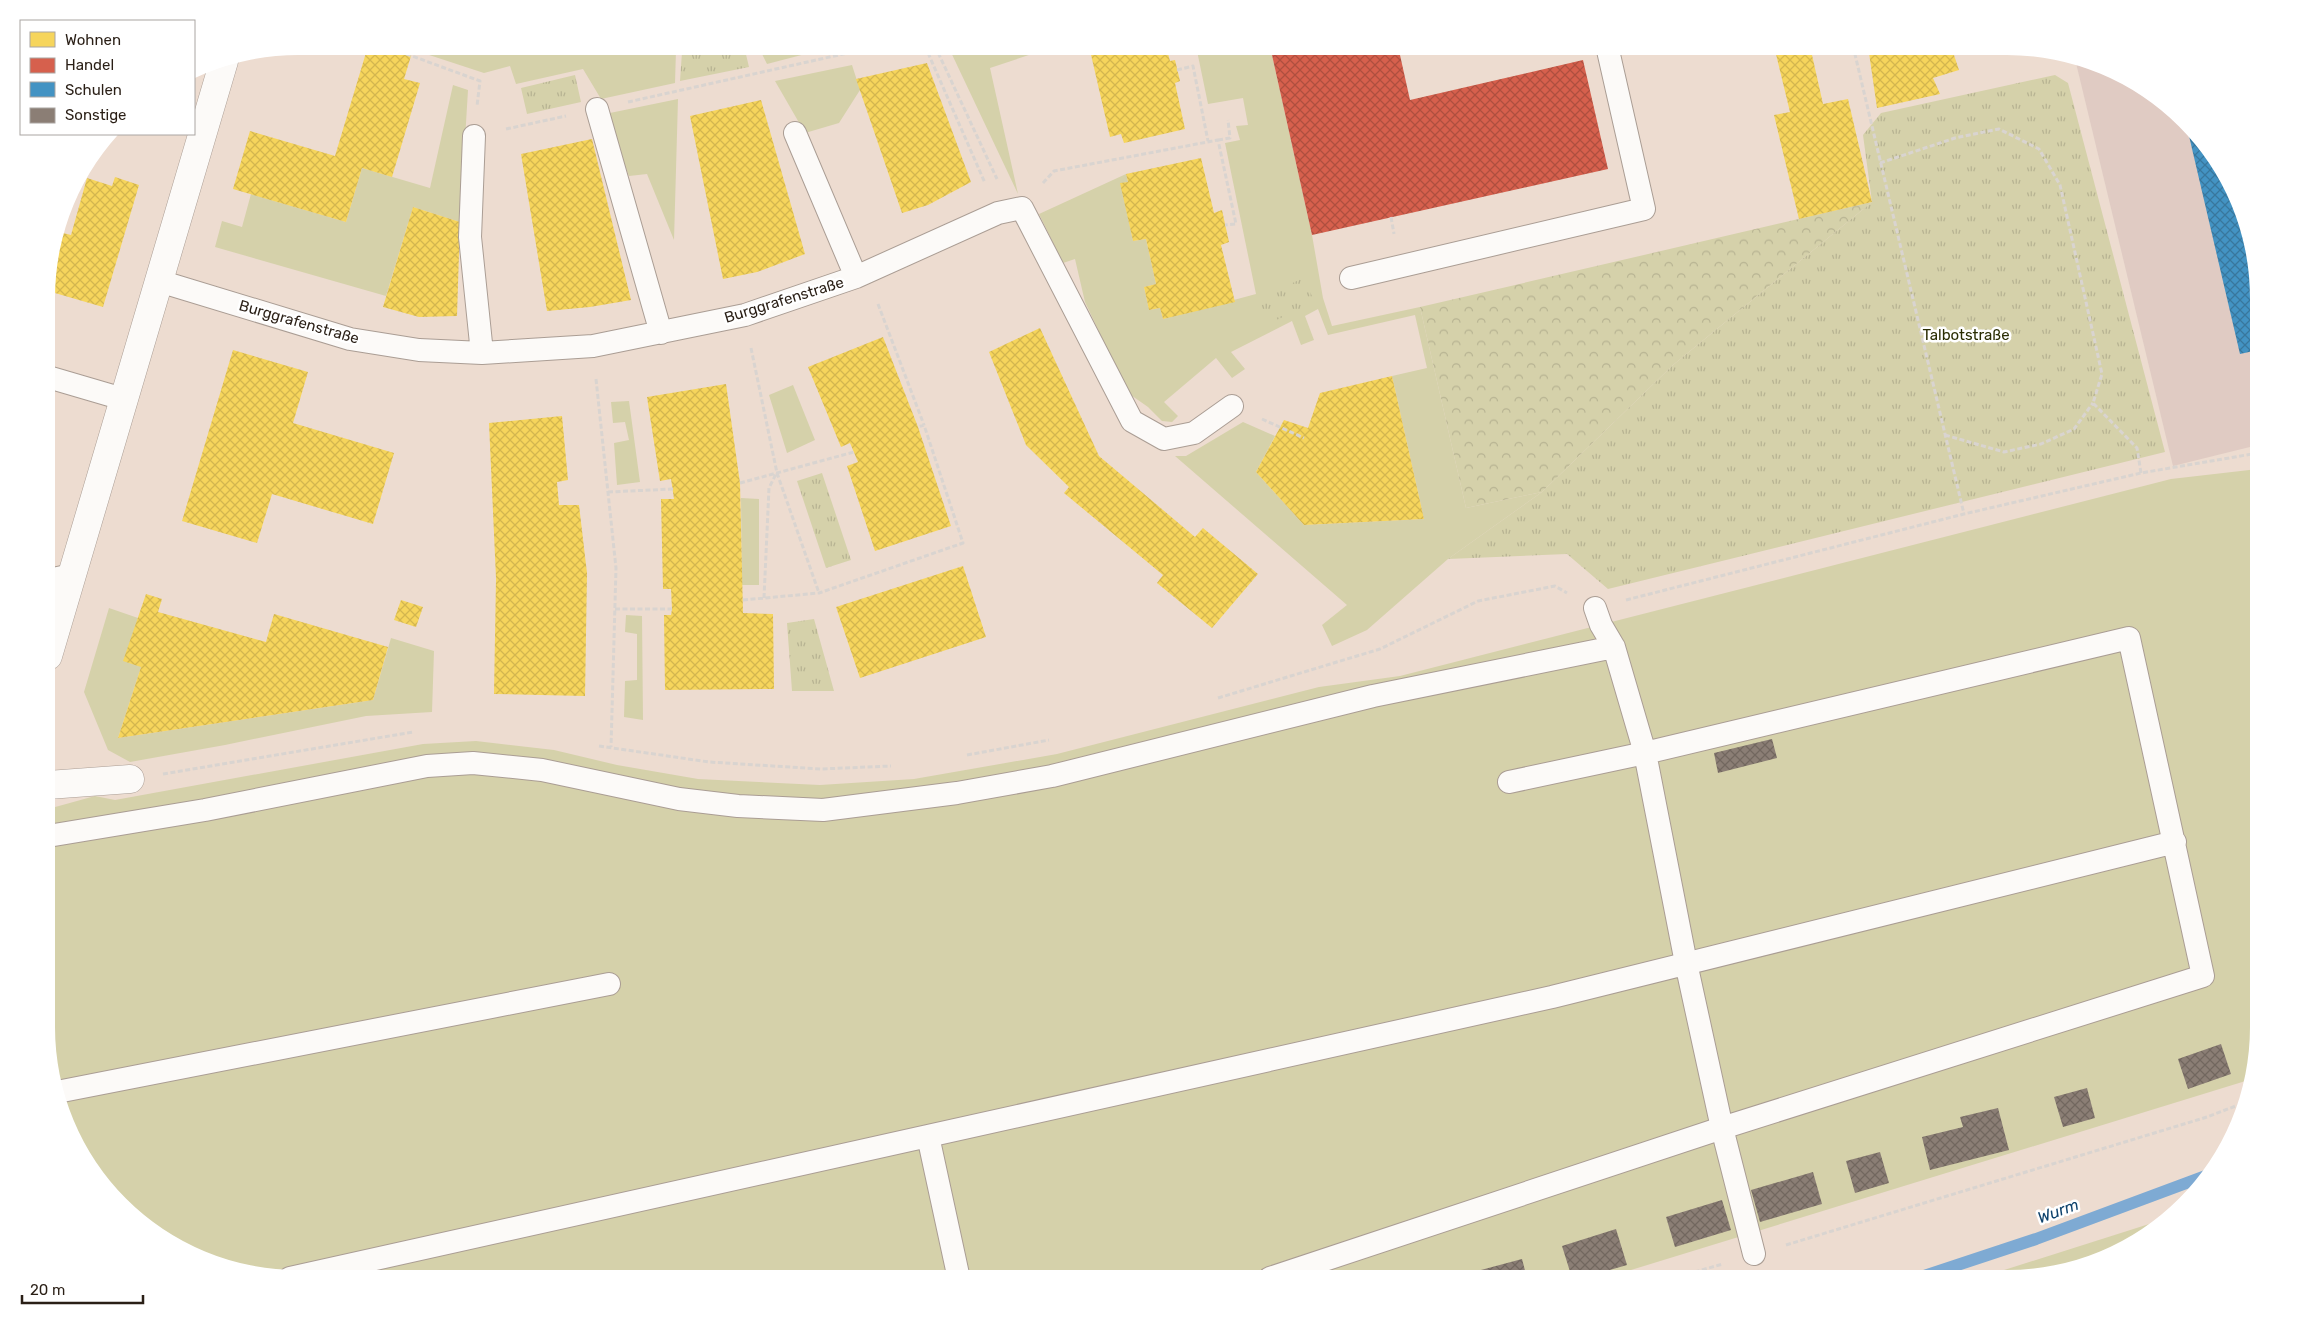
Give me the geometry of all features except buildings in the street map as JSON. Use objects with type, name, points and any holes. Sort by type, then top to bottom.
[{"type":"street","points":[[55,610],[60,578],[123,399],[222,67]]},
{"type":"street","points":[[55,784],[130,779]]},
{"type":"lane","points":[[1351,278],[1644,209],[1608,55]]},
{"type":"lane","points":[[597,109],[661,333]]},
{"type":"lane","points":[[795,134],[861,275]]},
{"type":"lane","points":[[474,136],[470,237],[482,353]]},
{"type":"lane","points":[[1017,209],[1132,421],[1164,439],[1194,433],[1232,406]]},
{"type":"lane","name":"Burggrafenstraße","points":[[159,281],[350,340],[419,350],[482,353],[593,346],[744,315],[861,275],[998,213],[1017,209]]},
{"type":"lane","points":[[55,379],[123,399]]},
{"type":"lane","points":[[1595,608],[1601,625],[1614,648],[1645,753],[1686,963],[1722,1128],[1754,1254]]},
{"type":"lane","points":[[1294,1270],[1722,1128],[2203,976],[2129,638],[1645,753],[1509,782]]},
{"type":"lane","points":[[55,835],[205,810],[427,766],[473,764],[542,770],[679,799],[738,806],[823,810],[957,793],[1052,776],[1373,696],[1614,648]]},
{"type":"lane","points":[[326,1270],[1542,999],[2175,842]]},
{"type":"lane","points":[[63,1091],[609,984]]},
{"type":"lane","points":[[928,1136],[957,1270]]},
{"type":"path","points":[[409,55],[480,81],[474,136],[839,55]]},
{"type":"path","points":[[929,55],[980,169]]},
{"type":"path","points":[[940,55],[1017,209],[1054,171],[1230,138],[1228,120]]},
{"type":"path","points":[[1855,55],[1964,514]]},
{"type":"path","points":[[1177,70],[1193,66],[1208,141]]},
{"type":"path","points":[[1880,164],[1955,138],[1999,129],[2039,149],[2060,186],[2102,374],[2093,403],[2074,429],[2041,444],[2004,452],[1945,435]]},
{"type":"path","points":[[1218,140],[1236,224],[1226,225]]},
{"type":"path","points":[[1391,217],[1394,233]]},
{"type":"path","points":[[743,600],[819,593],[964,544],[924,424],[861,275]]},
{"type":"path","points":[[744,315],[776,473],[819,593]]},
{"type":"path","points":[[593,346],[616,568],[611,747]]},
{"type":"path","points":[[2093,403],[2137,448],[2142,473]]},
{"type":"path","points":[[1232,406],[1304,438]]},
{"type":"path","points":[[918,427],[924,424]]},
{"type":"path","points":[[740,483],[854,452]]},
{"type":"path","points":[[1211,700],[1380,649],[1478,601],[1555,586],[1595,608],[1964,514],[2142,473],[2250,455]]},
{"type":"path","points":[[764,598],[769,488],[776,473]]},
{"type":"path","points":[[608,492],[673,489]]},
{"type":"path","points":[[615,609],[672,610]]},
{"type":"path","points":[[130,779],[414,732]]},
{"type":"path","points":[[963,756],[1056,739]]},
{"type":"path","points":[[591,745],[710,762],[822,769],[897,765]]},
{"type":"path","points":[[1700,1270],[2208,1117],[2237,1106]]},
{"type":"shaded area","points":[[2077,65],[2100,73],[2142,96],[2179,126],[2209,163],[2232,205],[2242,235],[2248,266],[2250,298],[2250,447],[2173,466]]},
{"type":"green space","points":[[429,55],[676,55],[675,83],[601,99],[583,69],[516,84],[510,66],[484,73]]},
{"type":"green space","points":[[682,55],[746,55],[749,67],[680,81]]},
{"type":"green space","points":[[762,55],[802,55],[767,64]]},
{"type":"green space","points":[[952,55],[1029,55],[990,68],[1018,194]]},
{"type":"green space","points":[[1198,55],[1272,55],[1312,235],[1323,298],[1332,326],[1420,307],[1466,508],[1542,492],[1448,559],[1367,630],[1332,646],[1322,625],[1347,605],[1175,456],[1186,456],[1243,422],[1275,436],[1256,472],[1304,525],[1424,519],[1392,376],[1427,368],[1415,315],[1328,335],[1318,309],[1305,316],[1314,340],[1301,345],[1292,321],[1231,352],[1245,369],[1232,378],[1216,358],[1164,402],[1178,416],[1172,422],[1162,421],[1148,407],[1128,393],[1085,302],[1075,259],[1063,263],[1039,214],[1126,174],[1128,182],[1121,184],[1133,241],[1146,239],[1156,284],[1144,287],[1149,310],[1160,308],[1163,319],[1256,294],[1225,143],[1240,140],[1236,126],[1248,125],[1243,98],[1208,104]]},
{"type":"green space","points":[[852,65],[860,90],[839,123],[805,133],[775,81]]},
{"type":"green space","points":[[575,75],[581,102],[527,114],[521,88]]},
{"type":"green space","name":"Talbotstraße","points":[[2055,75],[2068,83],[2165,452],[1608,589],[1567,554],[1448,559],[1542,492],[1673,365],[1872,202],[1863,135],[1881,113]]},
{"type":"green space","points":[[453,85],[468,90],[460,222],[413,207],[386,296],[215,247],[222,221],[242,227],[251,194],[346,222],[362,168],[430,188]]},
{"type":"green space","points":[[678,99],[674,240],[647,174],[629,176],[605,114]]},
{"type":"green space","points":[[1872,202],[1673,365],[1542,492],[1466,508],[1420,307]]},
{"type":"green space","points":[[1303,278],[1315,302],[1266,325],[1255,301]]},
{"type":"green space","points":[[793,385],[815,440],[787,453],[769,395]]},
{"type":"green space","points":[[629,401],[640,482],[617,485],[614,443],[629,440],[625,422],[613,423],[611,402]]},
{"type":"green space","points":[[2250,470],[2250,1027],[2248,1059],[2244,1082],[1631,1270],[298,1270],[266,1268],[235,1262],[205,1252],[163,1229],[138,1210],[115,1187],[96,1162],[73,1120],[63,1090],[57,1059],[55,1027],[55,807],[95,796],[115,800],[423,744],[476,741],[554,750],[617,765],[698,779],[820,785],[914,779],[1057,754],[1319,687],[1400,676],[2171,479]]},
{"type":"green space","points":[[822,473],[851,560],[826,568],[797,481]]},
{"type":"green space","points":[[741,498],[759,499],[759,585],[742,585]]},
{"type":"green space","points":[[109,608],[138,618],[141,667],[118,738],[373,700],[391,638],[434,651],[432,712],[366,716],[130,762],[108,750],[84,692]]},
{"type":"green space","points":[[626,615],[642,616],[643,720],[624,717],[625,681],[637,680],[637,634],[625,632]]},
{"type":"green space","points":[[814,619],[834,691],[792,691],[787,623]]},
{"type":"green space","points":[[2149,1224],[2100,1252],[2070,1262],[2039,1268],[2004,1270]]},
{"type":"waterway","name":"Wurm","points":[[1942,1270],[2036,1239],[2196,1179]]}]
